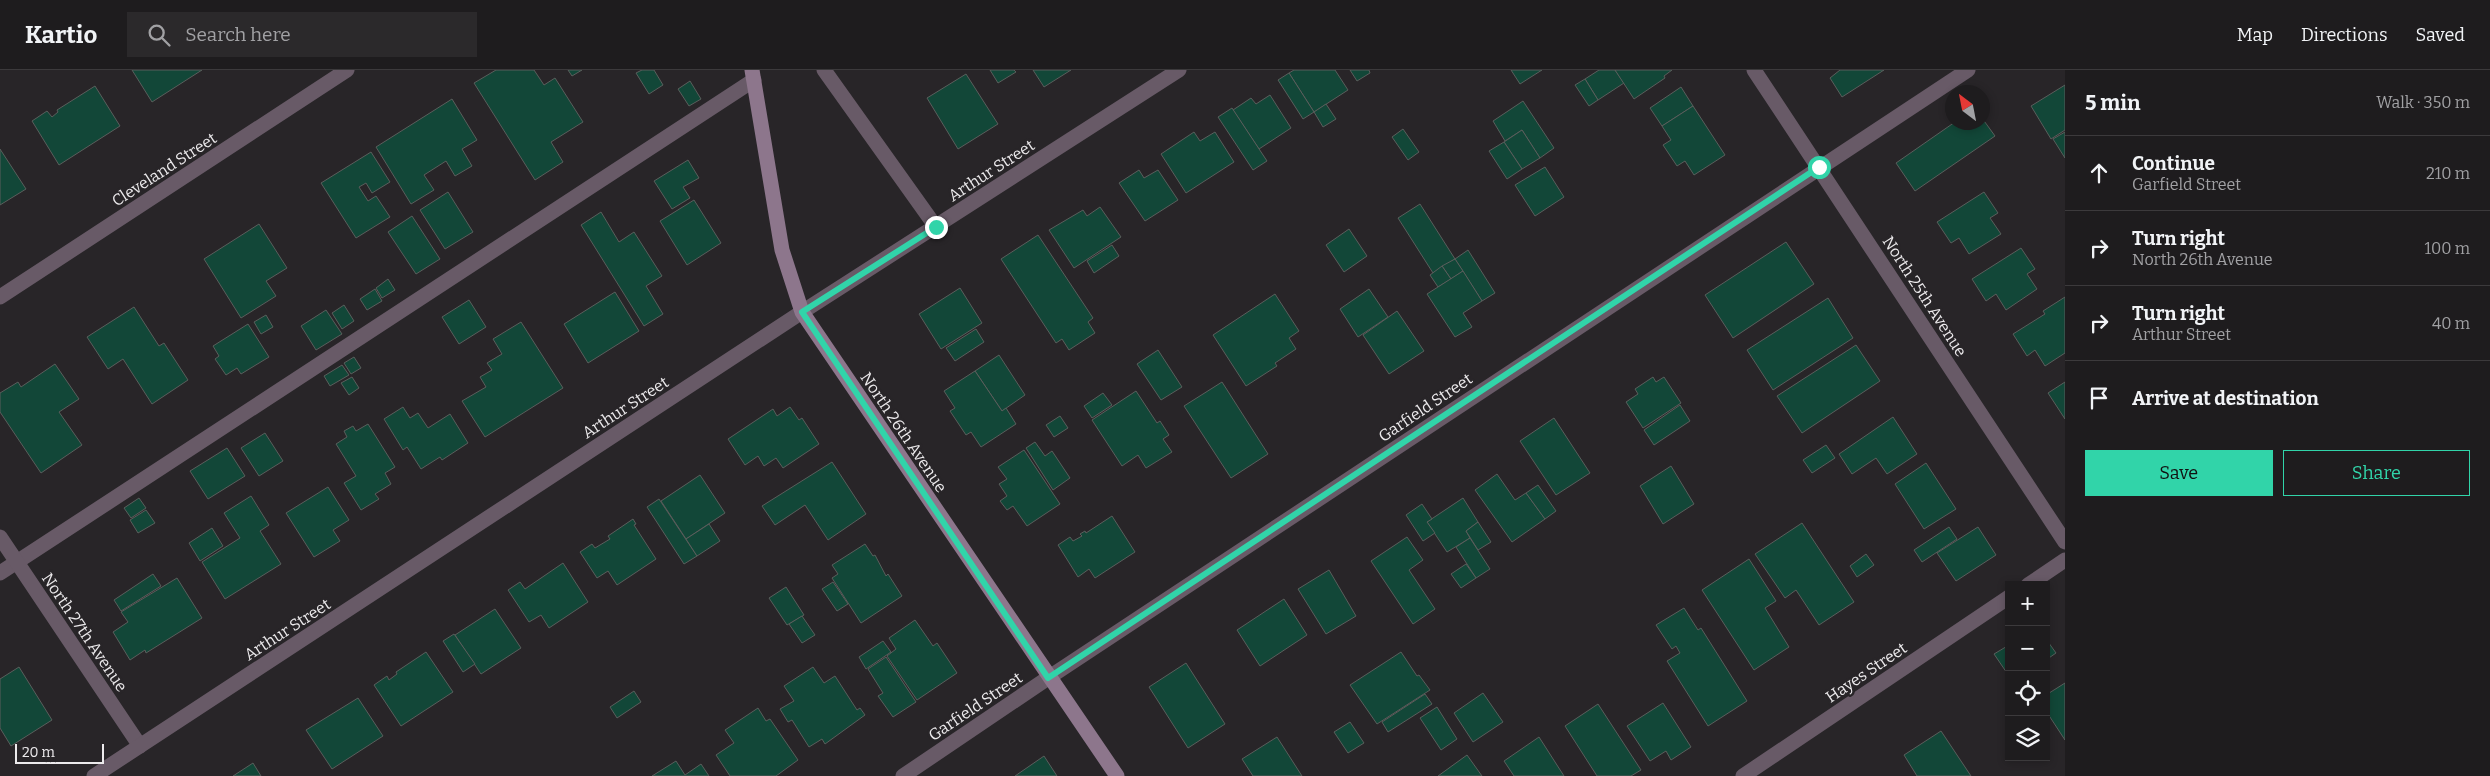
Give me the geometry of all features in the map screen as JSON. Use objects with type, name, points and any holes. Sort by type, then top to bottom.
[{"type":"street","name":"Cleveland Street","points":[[0,297],[347,70]]},
{"type":"street","points":[[824,70],[936,227]]},
{"type":"street","name":"Arthur Street","points":[[94,776],[802,312],[1179,70]]},
{"type":"street","name":"North 25th Avenue","points":[[1754,70],[2065,542]]},
{"type":"street","name":"Garfield Street","points":[[904,776],[1048,678],[1968,70]]},
{"type":"street","points":[[0,573],[753,75]]},
{"type":"street","name":"North 26th Avenue","points":[[753,75],[782,250],[802,312],[1048,678],[1117,776]]},
{"type":"street","name":"North 27th Avenue","points":[[0,537],[140,746]]},
{"type":"street","points":[[2034,581],[2065,560]]},
{"type":"street","name":"Hayes Street","points":[[1743,776],[2005,600]]},
{"type":"building","points":[[132,70],[202,70],[152,102]]},
{"type":"building","points":[[496,70],[534,70],[544,85],[555,78],[583,122],[551,142],[563,162],[535,180],[474,83]]},
{"type":"building","points":[[568,70],[582,70],[572,76]]},
{"type":"building","points":[[642,70],[654,70],[663,85],[649,94],[636,73]]},
{"type":"building","points":[[990,70],[1014,70],[1016,72],[998,83]]},
{"type":"building","points":[[1033,70],[1071,70],[1044,87]]},
{"type":"building","points":[[1294,70],[1335,70],[1348,90],[1314,112],[1289,73]]},
{"type":"building","points":[[1350,70],[1369,70],[1370,73],[1357,81]]},
{"type":"building","points":[[1511,70],[1542,70],[1520,84]]},
{"type":"building","points":[[1599,70],[1615,70],[1624,83],[1598,100],[1585,79]]},
{"type":"building","points":[[1615,70],[1672,70],[1664,76],[1665,78],[1634,99]]},
{"type":"building","points":[[1840,70],[1884,70],[1842,97],[1830,78]]},
{"type":"building","points":[[1289,73],[1314,112],[1303,119],[1278,80]]},
{"type":"building","points":[[966,74],[998,124],[958,149],[927,98]]},
{"type":"building","points":[[1585,79],[1598,100],[1589,106],[1575,85]]},
{"type":"building","points":[[690,81],[701,99],[689,106],[678,89]]},
{"type":"building","points":[[2065,85],[2065,130],[2051,139],[2031,106]]},
{"type":"building","points":[[95,86],[120,126],[59,165],[32,121],[47,111],[52,117],[58,112],[57,110]]},
{"type":"building","points":[[1681,87],[1693,106],[1662,126],[1650,108]]},
{"type":"building","points":[[1270,95],[1291,128],[1259,149],[1233,110],[1251,98],[1256,104]]},
{"type":"building","points":[[452,99],[477,140],[462,149],[472,166],[455,176],[446,161],[424,175],[434,190],[411,204],[376,147]]},
{"type":"building","points":[[1523,101],[1554,148],[1540,158],[1522,130],[1505,141],[1493,121]]},
{"type":"building","points":[[1326,104],[1336,119],[1323,127],[1314,112]]},
{"type":"building","points":[[1693,106],[1725,155],[1694,175],[1685,161],[1677,166],[1663,145],[1671,140],[1662,126]]},
{"type":"building","points":[[1232,108],[1267,161],[1253,170],[1218,117]]},
{"type":"building","points":[[1403,129],[1419,152],[1408,160],[1392,137]]},
{"type":"building","points":[[1945,129],[1990,129],[1995,136],[1915,191],[1896,163]]},
{"type":"building","points":[[1522,130],[1540,158],[1522,169],[1504,142]]},
{"type":"building","points":[[1194,132],[1200,141],[1215,132],[1234,162],[1186,193],[1161,154]]},
{"type":"building","points":[[2065,132],[2065,158],[2053,139]]},
{"type":"building","points":[[1504,142],[1522,169],[1507,179],[1489,151]]},
{"type":"building","points":[[0,149],[26,189],[0,205]]},
{"type":"building","points":[[371,152],[390,182],[372,193],[366,183],[359,187],[368,201],[376,196],[390,217],[356,238],[321,183]]},
{"type":"building","points":[[688,160],[699,178],[683,187],[690,198],[672,209],[654,181]]},
{"type":"building","points":[[1545,167],[1564,197],[1535,216],[1515,185]]},
{"type":"building","points":[[1139,170],[1144,178],[1158,170],[1178,200],[1145,221],[1119,183]]},
{"type":"building","points":[[448,192],[473,232],[445,249],[420,210]]},
{"type":"building","points":[[1984,192],[1998,213],[1990,218],[2001,234],[1969,254],[1959,238],[1951,243],[1937,222]]},
{"type":"building","points":[[694,200],[721,243],[687,265],[660,221]]},
{"type":"building","points":[[1420,204],[1455,259],[1433,273],[1398,218]]},
{"type":"building","points":[[1100,207],[1121,237],[1074,268],[1049,230],[1083,210],[1087,216]]},
{"type":"building","points":[[601,212],[619,242],[634,232],[662,276],[646,286],[663,314],[644,326],[581,225]]},
{"type":"building","points":[[412,216],[440,259],[416,274],[388,232]]},
{"type":"building","points":[[259,224],[287,268],[266,281],[276,296],[241,318],[204,259]]},
{"type":"building","points":[[1349,229],[1367,256],[1344,272],[1326,245]]},
{"type":"building","points":[[1038,235],[1093,318],[1088,322],[1095,333],[1069,350],[1062,339],[1056,343],[1001,259]]},
{"type":"building","points":[[1786,242],[1814,284],[1733,338],[1705,295]]},
{"type":"building","points":[[1112,245],[1119,256],[1094,273],[1087,261]]},
{"type":"building","points":[[2021,248],[2035,269],[2027,274],[2037,289],[2006,310],[1996,294],[1986,301],[1972,279]]},
{"type":"building","points":[[1468,250],[1495,293],[1482,301],[1455,259]]},
{"type":"building","points":[[1455,259],[1463,271],[1451,279],[1442,266]]},
{"type":"building","points":[[1442,266],[1451,279],[1438,287],[1430,275]]},
{"type":"building","points":[[1463,271],[1482,301],[1463,313],[1472,327],[1455,337],[1427,294]]},
{"type":"building","points":[[388,279],[395,290],[382,298],[376,288]]},
{"type":"building","points":[[960,288],[982,323],[941,349],[919,314]]},
{"type":"building","points":[[375,289],[382,301],[367,310],[360,299]]},
{"type":"building","points":[[1369,289],[1388,317],[1358,337],[1340,309]]},
{"type":"building","points":[[615,292],[639,331],[588,363],[564,324]]},
{"type":"building","points":[[1275,294],[1299,331],[1289,338],[1296,349],[1275,363],[1277,366],[1246,386],[1213,335]]},
{"type":"building","points":[[2065,297],[2065,353],[2045,366],[2035,350],[2027,356],[2013,334],[2045,314],[2043,311]]},
{"type":"building","points":[[1828,298],[1853,338],[1773,390],[1747,350]]},
{"type":"building","points":[[469,300],[486,327],[459,344],[442,317]]},
{"type":"building","points":[[344,305],[354,321],[342,329],[332,313]]},
{"type":"building","points":[[134,307],[159,346],[164,343],[188,380],[152,404],[123,359],[108,369],[87,337]]},
{"type":"building","points":[[326,310],[342,334],[316,350],[301,326]]},
{"type":"building","points":[[1397,311],[1424,351],[1389,374],[1363,335]]},
{"type":"building","points":[[266,315],[273,327],[261,334],[254,322]]},
{"type":"building","points":[[521,322],[563,388],[485,437],[462,401],[486,387],[480,377],[492,370],[487,363],[502,354],[493,339]]},
{"type":"building","points":[[248,324],[269,357],[241,374],[237,368],[226,375],[215,359],[219,356],[213,346]]},
{"type":"building","points":[[976,329],[984,342],[955,361],[946,348]]},
{"type":"building","points":[[1856,345],[1880,381],[1802,433],[1777,396]]},
{"type":"building","points":[[1158,350],[1182,387],[1161,400],[1137,364]]},
{"type":"building","points":[[999,355],[1025,395],[1002,411],[975,371]]},
{"type":"building","points":[[354,357],[361,368],[351,374],[344,363]]},
{"type":"building","points":[[55,364],[79,399],[59,412],[82,445],[41,473],[0,412],[0,393],[18,382],[21,387]]},
{"type":"building","points":[[342,365],[349,375],[330,386],[324,376]]},
{"type":"building","points":[[975,371],[1002,411],[1006,408],[1016,424],[981,447],[971,432],[966,435],[950,411],[955,408],[944,391]]},
{"type":"building","points":[[352,377],[359,388],[349,395],[341,383]]},
{"type":"building","points":[[1653,377],[1656,382],[1664,377],[1681,403],[1643,428],[1626,402],[1638,394],[1635,389]]},
{"type":"building","points":[[1222,382],[1268,454],[1231,478],[1184,406]]},
{"type":"building","points":[[2065,382],[2065,419],[2048,393]]},
{"type":"building","points":[[1136,391],[1157,423],[1160,421],[1169,435],[1163,439],[1172,452],[1146,468],[1138,455],[1122,466],[1092,420]]},
{"type":"building","points":[[1103,393],[1112,405],[1092,418],[1084,406]]},
{"type":"building","points":[[1680,405],[1690,421],[1654,445],[1644,430]]},
{"type":"building","points":[[403,407],[410,418],[418,413],[428,428],[450,414],[468,443],[442,460],[440,457],[421,469],[407,447],[403,450],[384,419]]},
{"type":"building","points":[[790,407],[799,420],[802,418],[819,444],[783,468],[776,458],[764,466],[758,456],[745,465],[728,439],[773,409],[777,416]]},
{"type":"building","points":[[1060,416],[1068,428],[1054,437],[1046,425]]},
{"type":"building","points":[[1893,417],[1917,454],[1887,474],[1876,458],[1852,474],[1839,454]]},
{"type":"building","points":[[1554,418],[1590,473],[1556,495],[1520,441]]},
{"type":"building","points":[[368,424],[395,467],[385,473],[391,484],[375,494],[379,499],[361,510],[344,483],[356,476],[336,444],[347,437],[344,431],[353,426],[356,431]]},
{"type":"building","points":[[265,433],[283,461],[259,476],[241,448]]},
{"type":"building","points":[[1035,442],[1045,456],[1052,451],[1070,478],[1053,490],[1026,448]]},
{"type":"building","points":[[1826,445],[1835,458],[1812,473],[1803,460]]},
{"type":"building","points":[[227,448],[245,476],[208,499],[190,471]]},
{"type":"building","points":[[1024,450],[1060,504],[1027,526],[1013,506],[1007,510],[1000,501],[1007,496],[999,484],[1007,479],[998,467]]},
{"type":"building","points":[[832,462],[866,514],[828,540],[805,505],[775,525],[762,506]]},
{"type":"building","points":[[1926,463],[1956,509],[1924,529],[1895,484]]},
{"type":"building","points":[[1671,466],[1694,504],[1663,524],[1640,486]]},
{"type":"building","points":[[1497,474],[1515,500],[1526,493],[1545,519],[1512,542],[1475,490]]},
{"type":"building","points":[[700,475],[725,513],[686,539],[661,501]]},
{"type":"building","points":[[1538,485],[1556,511],[1545,519],[1526,493]]},
{"type":"building","points":[[328,487],[349,520],[333,530],[340,541],[314,557],[286,513]]},
{"type":"building","points":[[251,496],[269,525],[260,531],[281,564],[225,599],[202,562],[240,538],[224,513]]},
{"type":"building","points":[[139,498],[146,508],[131,518],[124,508]]},
{"type":"building","points":[[1463,498],[1478,522],[1466,531],[1470,538],[1447,552],[1427,522]]},
{"type":"building","points":[[659,499],[697,556],[684,564],[647,507]]},
{"type":"building","points":[[1422,504],[1432,519],[1427,522],[1435,533],[1423,541],[1406,515]]},
{"type":"building","points":[[146,510],[155,523],[138,533],[130,520]]},
{"type":"building","points":[[1112,516],[1135,552],[1095,578],[1089,569],[1078,577],[1058,545],[1070,537],[1073,541],[1082,536],[1080,534],[1085,531],[1086,533]]},
{"type":"building","points":[[633,519],[636,524],[634,525],[656,559],[617,585],[608,571],[597,578],[580,552],[592,544],[595,548],[610,539],[608,536]]},
{"type":"building","points":[[1478,522],[1491,542],[1478,550],[1466,531]]},
{"type":"building","points":[[1802,523],[1854,602],[1819,625],[1796,590],[1785,598],[1755,554]]},
{"type":"building","points":[[709,524],[720,541],[697,556],[686,539]]},
{"type":"building","points":[[1949,527],[1957,539],[1922,562],[1914,550]]},
{"type":"building","points":[[1978,527],[1996,555],[1956,581],[1937,553]]},
{"type":"building","points":[[212,528],[223,546],[200,561],[189,543]]},
{"type":"building","points":[[1407,537],[1423,560],[1409,570],[1435,609],[1413,624],[1371,561]]},
{"type":"building","points":[[1470,538],[1490,569],[1476,578],[1456,547]]},
{"type":"building","points":[[865,544],[873,556],[875,555],[886,576],[888,574],[902,596],[861,623],[832,578],[838,574],[832,565]]},
{"type":"building","points":[[1866,554],[1874,565],[1857,577],[1850,566]]},
{"type":"building","points":[[1749,559],[1776,601],[1765,608],[1789,647],[1754,670],[1702,590]]},
{"type":"building","points":[[563,563],[588,602],[549,628],[541,615],[529,622],[508,590],[520,582],[525,589]]},
{"type":"building","points":[[1466,564],[1476,578],[1461,588],[1451,574]]},
{"type":"building","points":[[1329,570],[1356,616],[1326,634],[1298,589]]},
{"type":"building","points":[[153,574],[161,586],[121,611],[114,600]]},
{"type":"building","points":[[177,578],[202,618],[146,653],[145,650],[130,660],[113,632],[128,622],[121,612]]},
{"type":"building","points":[[833,582],[848,604],[837,611],[822,589]]},
{"type":"building","points":[[786,587],[804,615],[787,625],[769,598]]},
{"type":"building","points":[[1284,599],[1307,635],[1260,666],[1237,630]]},
{"type":"building","points":[[1684,608],[1698,630],[1701,628],[1747,701],[1708,726],[1667,661],[1680,653],[1676,646],[1672,649],[1656,625]]},
{"type":"building","points":[[495,609],[521,648],[481,674],[455,635]]},
{"type":"building","points":[[802,616],[815,635],[802,643],[789,624]]},
{"type":"building","points":[[915,620],[933,646],[937,643],[957,673],[917,700],[887,656],[896,649],[889,638]]},
{"type":"building","points":[[454,634],[475,664],[463,672],[443,641]]},
{"type":"building","points":[[883,641],[891,652],[866,669],[859,657]]},
{"type":"building","points":[[2050,645],[2056,653],[2050,657]]},
{"type":"building","points":[[2005,647],[2005,670],[1994,654]]},
{"type":"building","points":[[426,652],[453,692],[401,726],[374,685],[387,676],[389,680],[397,674],[396,672]]},
{"type":"building","points":[[1401,652],[1417,676],[1419,675],[1430,690],[1377,724],[1350,685]]},
{"type":"building","points":[[886,657],[916,702],[893,717],[878,696],[883,693],[868,669]]},
{"type":"building","points":[[1186,663],[1225,724],[1188,748],[1149,687]]},
{"type":"building","points":[[19,667],[52,720],[11,746],[0,728],[0,679]]},
{"type":"building","points":[[813,667],[824,683],[835,676],[857,710],[860,708],[865,715],[825,744],[822,739],[809,747],[792,720],[788,722],[780,709],[794,701],[784,686]]},
{"type":"building","points":[[2065,683],[2065,740],[2050,717],[2050,692]]},
{"type":"building","points":[[634,691],[641,702],[617,718],[610,707]]},
{"type":"building","points":[[1483,693],[1503,722],[1473,742],[1454,713]]},
{"type":"building","points":[[1425,694],[1432,704],[1388,732],[1382,722]]},
{"type":"building","points":[[358,698],[383,736],[332,769],[306,730]]},
{"type":"building","points":[[1663,703],[1691,747],[1671,760],[1666,751],[1650,761],[1627,726]]},
{"type":"building","points":[[1598,704],[1641,770],[1631,776],[1597,776],[1565,726]]},
{"type":"building","points":[[1437,707],[1457,739],[1441,750],[1420,718]]},
{"type":"building","points":[[758,708],[766,721],[770,719],[798,760],[776,776],[730,776],[716,755],[734,743],[725,730]]},
{"type":"building","points":[[1350,722],[1364,743],[1348,753],[1334,732]]},
{"type":"building","points":[[1941,731],[1971,776],[1917,776],[1904,755]]},
{"type":"building","points":[[1277,737],[1302,776],[1253,776],[1242,759]]},
{"type":"building","points":[[1539,737],[1564,776],[1514,776],[1504,761]]},
{"type":"building","points":[[1467,755],[1482,776],[1438,776]]},
{"type":"building","points":[[1044,756],[1057,776],[1015,776]]},
{"type":"building","points":[[676,761],[685,775],[701,764],[709,776],[652,776]]},
{"type":"building","points":[[253,763],[261,776],[233,776]]},
{"type":"route","points":[[936,227],[802,312],[1048,678],[1819,167]]}]
